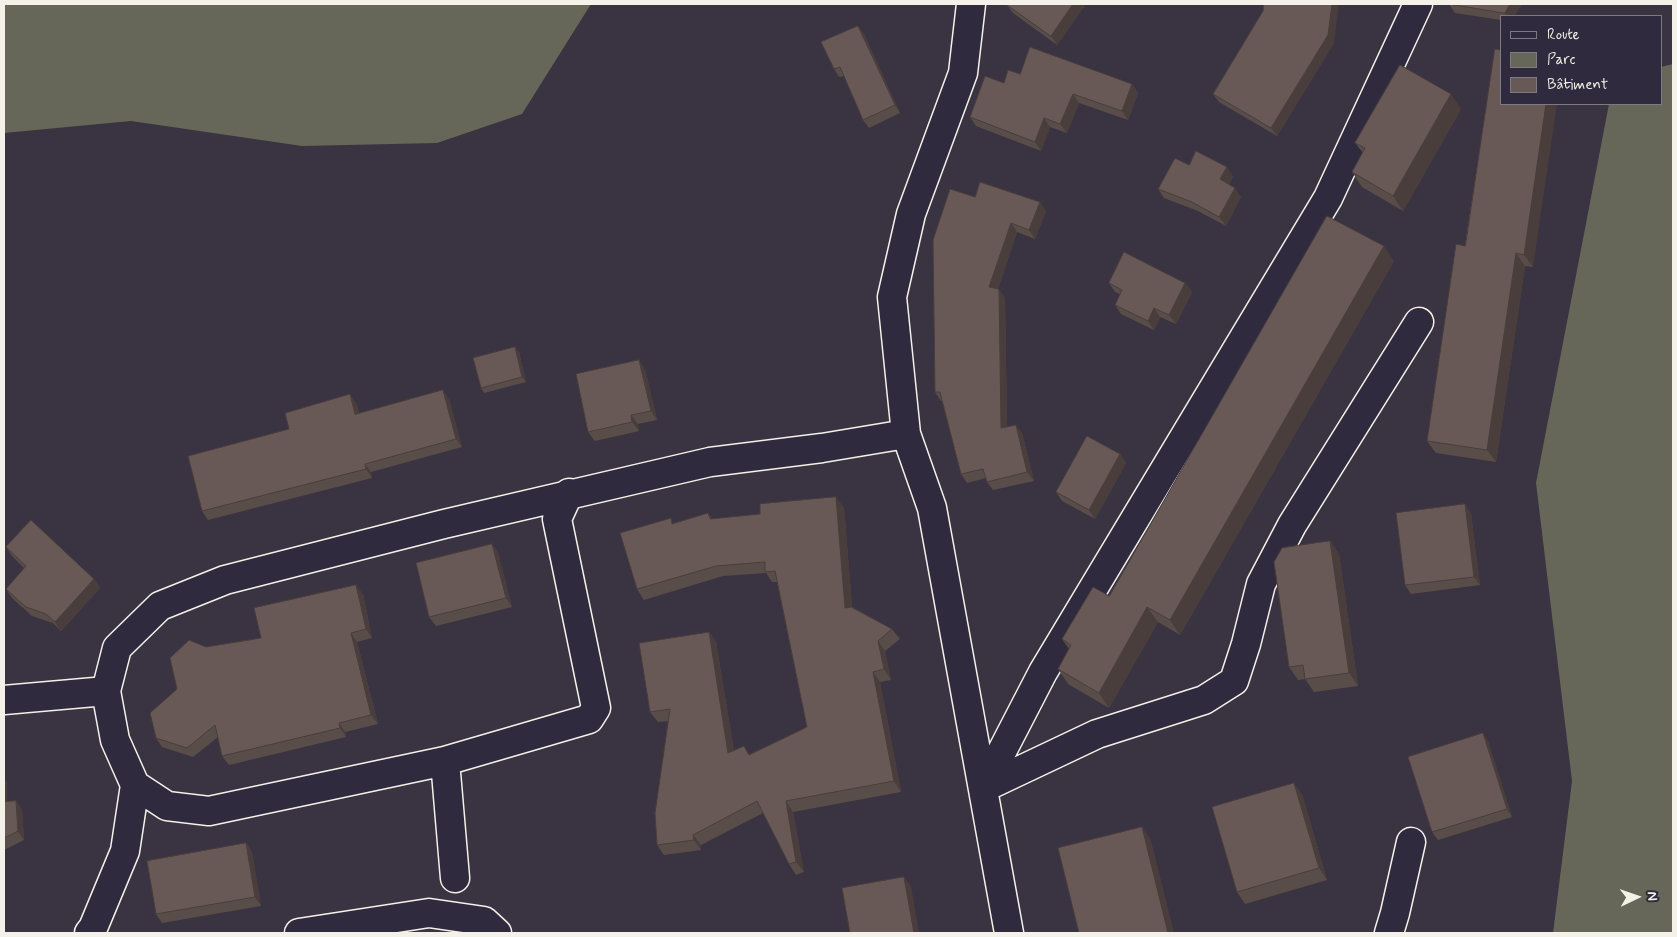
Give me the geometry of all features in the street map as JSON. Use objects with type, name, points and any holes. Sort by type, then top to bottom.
[{"type":"street","points":[[971,4],[963,73],[911,214],[892,297],[906,434],[932,508],[1009,933]]},
{"type":"street","points":[[982,788],[1043,672],[1328,198],[1418,4]]},
{"type":"street","points":[[982,788],[1097,734],[1204,700],[1234,681],[1246,644],[1261,584],[1292,525],[1419,322]]},
{"type":"street","points":[[89,933],[125,851],[135,785],[115,740],[106,691],[117,648],[160,606],[225,580],[569,493],[710,462],[822,448],[906,434]]},
{"type":"street","points":[[135,785],[167,806],[209,811],[445,761],[588,719],[596,708],[557,519],[569,493]]},
{"type":"street","points":[[4,700],[106,691]]},
{"type":"street","points":[[445,761],[455,878]]},
{"type":"street","points":[[1389,933],[1411,842]]},
{"type":"street","points":[[300,933],[429,913],[484,921],[497,933]]},
{"type":"green space","points":[[4,4],[591,4],[522,114],[437,143],[302,146],[131,121],[4,133]]},
{"type":"green space","points":[[1673,64],[1673,933],[1553,933],[1572,781],[1536,483],[1609,105],[1662,105],[1662,67]]},
{"type":"building","points":[[1006,4],[1073,4],[1051,36]]},
{"type":"building","points":[[1264,4],[1332,4],[1328,35],[1271,128],[1213,94],[1263,11]]},
{"type":"building","points":[[1449,4],[1510,4],[1505,13]]},
{"type":"building","points":[[858,26],[895,105],[863,120],[840,67],[834,69],[821,42]]},
{"type":"building","points":[[1030,47],[1132,84],[1122,111],[1073,94],[1060,124],[1044,118],[1035,142],[970,117],[985,76],[1004,83],[1008,70],[1020,74]]},
{"type":"building","points":[[1495,49],[1500,50],[1500,105],[1546,105],[1524,255],[1516,253],[1487,450],[1427,441],[1456,244],[1465,246]]},
{"type":"building","points":[[1400,65],[1451,94],[1393,196],[1352,172],[1365,148],[1355,143]]},
{"type":"building","points":[[1196,151],[1227,167],[1220,179],[1235,188],[1219,217],[1192,202],[1158,189],[1175,158],[1189,165]]},
{"type":"building","points":[[980,182],[1040,202],[1029,230],[1011,223],[989,287],[999,289],[1001,428],[1016,425],[1027,472],[987,482],[983,469],[961,474],[940,392],[935,392],[933,240],[950,189],[975,197]]},
{"type":"building","points":[[1327,216],[1384,246],[1170,620],[1147,607],[1099,693],[1058,669],[1071,645],[1062,639],[1093,587],[1109,596]]},
{"type":"building","points":[[1124,252],[1185,283],[1169,315],[1154,308],[1148,321],[1115,305],[1122,290],[1109,283]]},
{"type":"building","points":[[515,347],[522,377],[481,388],[473,358]]},
{"type":"building","points":[[639,360],[651,411],[631,415],[632,422],[588,432],[576,374]]},
{"type":"building","points":[[443,390],[456,439],[365,464],[366,469],[202,511],[188,456],[289,429],[285,413],[350,394],[355,414]]},
{"type":"building","points":[[1087,436],[1120,454],[1089,510],[1056,492]]},
{"type":"building","points":[[836,497],[845,608],[851,607],[892,629],[878,641],[884,669],[873,672],[894,781],[786,801],[796,862],[789,864],[757,801],[693,835],[694,840],[657,845],[655,813],[670,709],[650,712],[639,643],[709,632],[728,753],[744,746],[749,755],[807,727],[775,571],[765,572],[765,562],[716,566],[637,589],[620,533],[671,518],[672,524],[708,513],[710,519],[760,514],[760,504]]},
{"type":"building","points":[[1465,504],[1474,577],[1405,585],[1396,513]]},
{"type":"building","points":[[31,520],[94,579],[55,622],[46,614],[26,607],[6,589],[26,566],[6,547]]},
{"type":"building","points":[[1330,541],[1349,673],[1305,679],[1303,665],[1289,667],[1274,562],[1282,548]]},
{"type":"building","points":[[492,544],[506,598],[429,617],[416,563]]},
{"type":"building","points":[[356,585],[366,629],[351,633],[371,715],[339,723],[340,728],[222,756],[215,725],[187,748],[156,738],[150,713],[177,689],[170,658],[189,640],[206,647],[261,638],[254,608]]},
{"type":"building","points":[[1483,733],[1507,809],[1432,832],[1408,757]]},
{"type":"building","points":[[1294,783],[1319,868],[1237,892],[1212,807]]},
{"type":"building","points":[[16,801],[18,831],[4,838],[4,802]]},
{"type":"building","points":[[1142,827],[1168,933],[1079,933],[1058,848]]},
{"type":"building","points":[[246,843],[255,897],[156,914],[147,861]]},
{"type":"building","points":[[904,877],[914,933],[850,933],[842,888]]}]
